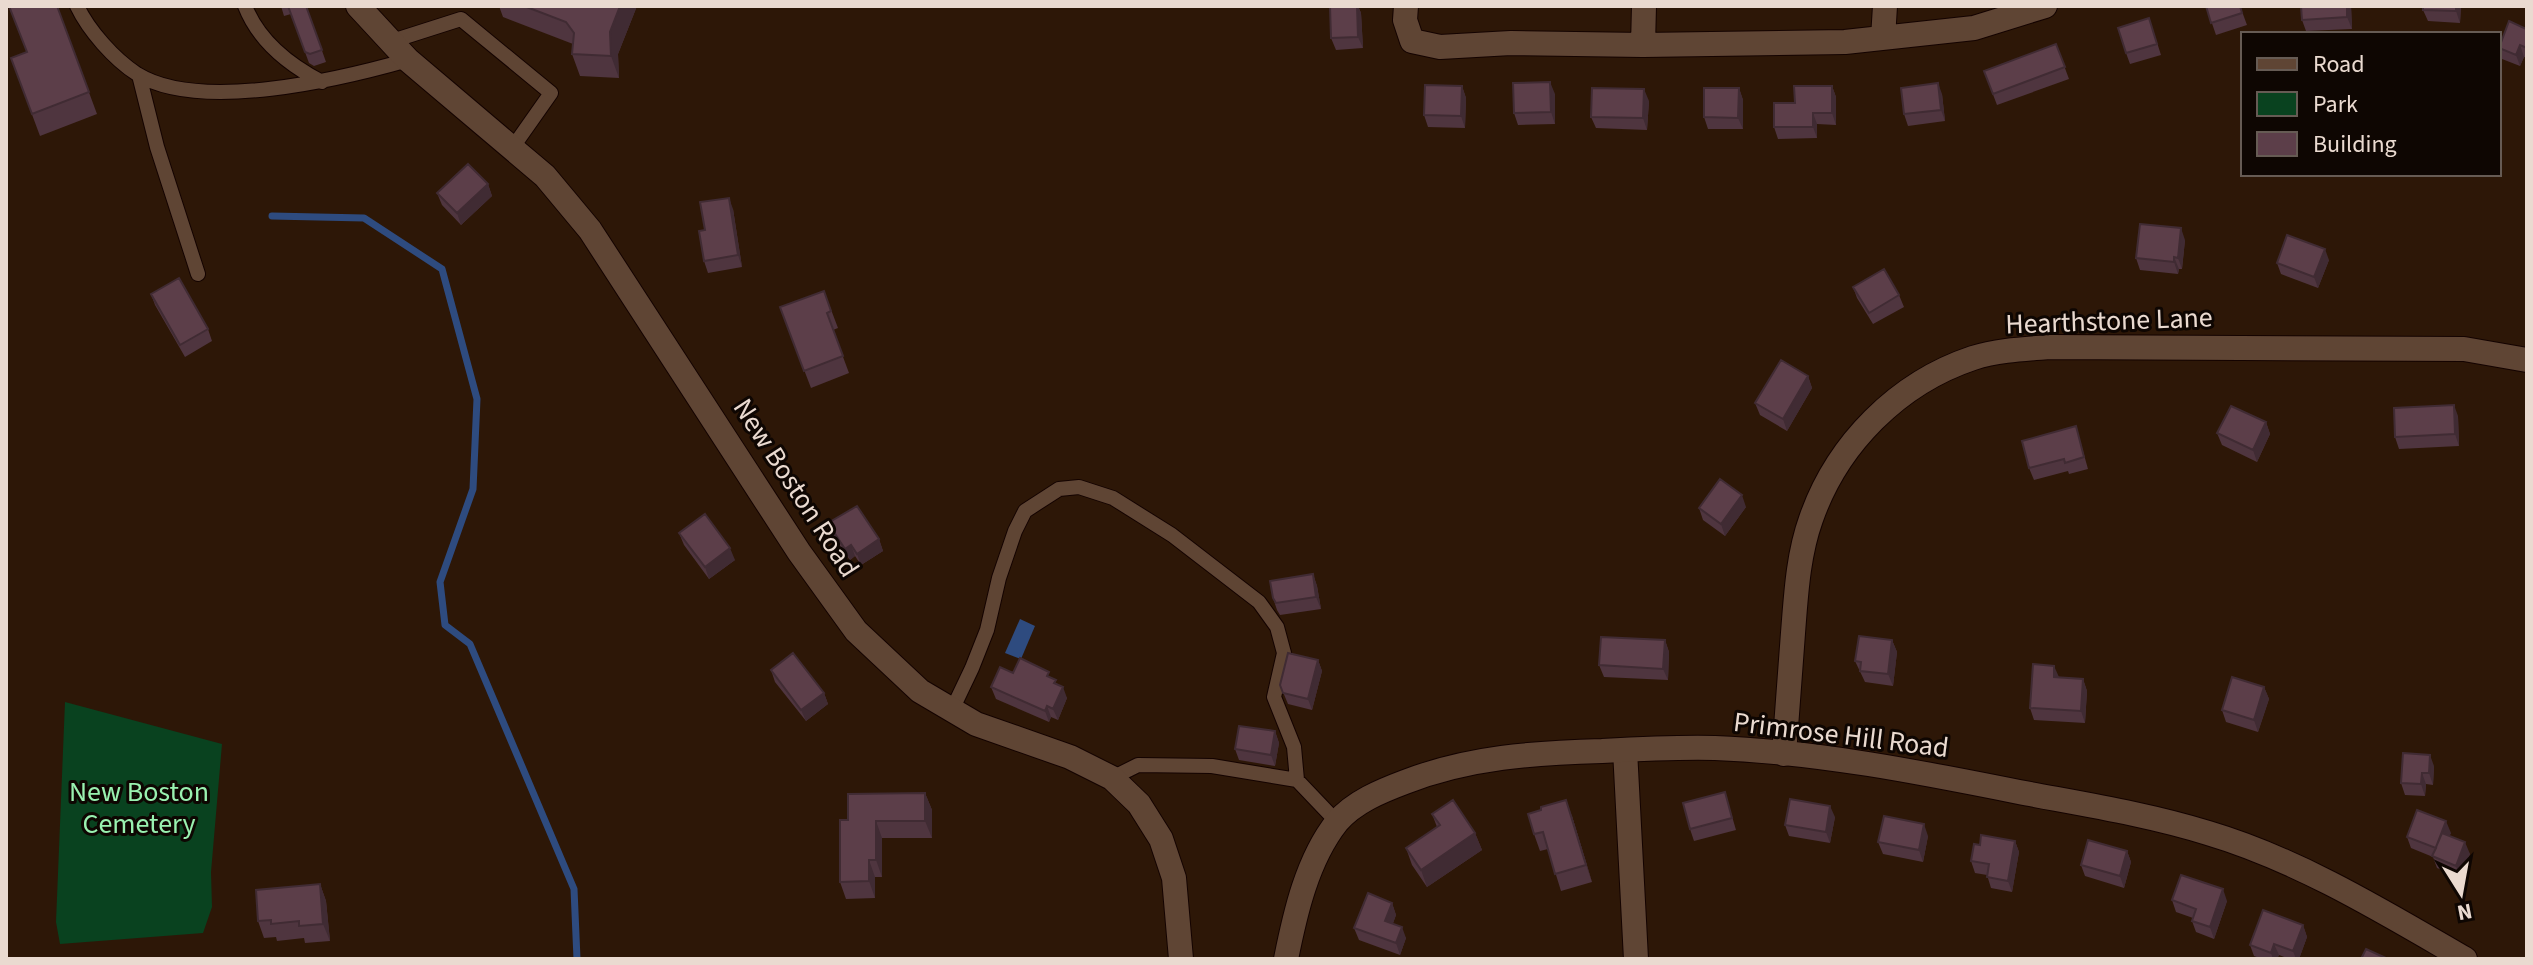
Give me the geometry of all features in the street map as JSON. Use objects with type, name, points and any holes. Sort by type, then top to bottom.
[{"type":"street","name":"New Boston Road","points":[[358,6],[408,60],[545,176],[590,230],[799,552],[856,631],[920,691],[976,724],[1070,757],[1112,778],[1139,804],[1161,839],[1174,878],[1181,959]]},
{"type":"street","points":[[1406,6],[1405,20],[1412,41],[1440,47],[1511,43],[1845,42],[1974,28],[2045,6]]},
{"type":"street","points":[[1643,45],[1644,6]]},
{"type":"street","points":[[1883,38],[1885,6]]},
{"type":"street","name":"Hearthstone Lane","points":[[1784,754],[1796,597],[1810,520],[1826,483],[1855,439],[1903,394],[1937,373],[1974,358],[2012,350],[2051,347],[2464,349],[2527,360]]},
{"type":"street","name":"Primrose Hill Road","points":[[1286,959],[1295,917],[1317,857],[1337,822],[1360,803],[1384,790],[1470,762],[1525,754],[1715,748],[1915,772],[2090,805],[2209,833],[2307,872],[2465,959]]},
{"type":"street","points":[[1625,750],[1636,959]]},
{"type":"lane","points":[[77,6],[109,51],[139,75],[175,88],[227,91],[269,89],[322,82],[408,60]]},
{"type":"lane","points":[[245,6],[269,45],[296,68],[322,82]]},
{"type":"lane","points":[[389,42],[461,19],[469,6]]},
{"type":"lane","points":[[461,19],[551,93],[513,147]]},
{"type":"lane","points":[[139,75],[157,147],[198,274]]},
{"type":"lane","points":[[952,710],[987,630],[999,578],[1025,511],[1059,489],[1079,487],[1113,498],[1172,535],[1259,602],[1277,627],[1284,653],[1274,697],[1294,747],[1297,780]]},
{"type":"lane","points":[[1112,778],[1138,765],[1168,765],[1212,766],[1297,780],[1337,822]]},
{"type":"green space","name":"New Boston Cemetery","points":[[65,702],[222,744],[211,872],[212,907],[203,933],[60,944],[56,922]]},
{"type":"water","points":[[1020,619],[1035,626],[1021,659],[1005,653]]},
{"type":"building","points":[[9,6],[57,6],[89,92],[32,114],[11,58],[27,52]]},
{"type":"building","points":[[288,6],[306,6],[322,50],[310,54],[305,52]]},
{"type":"building","points":[[524,6],[620,6],[610,32],[611,56],[572,54],[574,33],[566,22]]},
{"type":"building","points":[[1330,6],[1357,6],[1358,37],[1331,38]]},
{"type":"building","points":[[2206,6],[2240,6],[2242,13],[2211,23]]},
{"type":"building","points":[[2301,6],[2347,6],[2347,17],[2302,20]]},
{"type":"building","points":[[2423,6],[2456,6],[2456,11],[2423,10]]},
{"type":"building","points":[[2149,18],[2157,44],[2126,53],[2118,28]]},
{"type":"building","points":[[2509,21],[2527,27],[2527,48],[2520,45],[2516,55],[2501,49]]},
{"type":"building","points":[[2056,44],[2065,67],[1993,94],[1984,71]]},
{"type":"building","points":[[1550,82],[1551,112],[1514,113],[1513,83]]},
{"type":"building","points":[[1938,83],[1941,110],[1904,114],[1901,88]]},
{"type":"building","points":[[1425,85],[1462,86],[1461,116],[1424,115]]},
{"type":"building","points":[[1794,86],[1832,86],[1832,113],[1813,113],[1813,127],[1774,127],[1774,103],[1795,103]]},
{"type":"building","points":[[1592,88],[1644,89],[1643,118],[1591,117]]},
{"type":"building","points":[[1704,88],[1739,88],[1738,118],[1704,117]]},
{"type":"building","points":[[468,164],[488,184],[457,213],[437,193]]},
{"type":"building","points":[[729,198],[738,255],[704,261],[699,231],[705,230],[700,202]]},
{"type":"building","points":[[2140,224],[2181,228],[2178,258],[2174,257],[2174,262],[2136,258]]},
{"type":"building","points":[[2287,235],[2325,249],[2314,277],[2277,263]]},
{"type":"building","points":[[1884,269],[1899,295],[1869,313],[1853,287]]},
{"type":"building","points":[[179,278],[208,329],[180,345],[151,294]]},
{"type":"building","points":[[824,291],[831,311],[827,313],[843,356],[804,371],[780,307]]},
{"type":"building","points":[[1781,360],[1808,376],[1783,419],[1755,403]]},
{"type":"building","points":[[2454,405],[2455,434],[2395,437],[2394,408]]},
{"type":"building","points":[[2231,406],[2266,422],[2253,450],[2217,433]]},
{"type":"building","points":[[2076,426],[2084,457],[2029,468],[2022,441]]},
{"type":"building","points":[[1720,479],[1742,495],[1721,524],[1699,508]]},
{"type":"building","points":[[857,506],[879,539],[857,554],[851,545],[845,549],[828,523]]},
{"type":"building","points":[[705,514],[730,548],[705,567],[679,533]]},
{"type":"building","points":[[1313,574],[1316,597],[1276,603],[1270,581]]},
{"type":"building","points":[[1859,636],[1892,640],[1888,674],[1860,671],[1861,662],[1855,661]]},
{"type":"building","points":[[1601,637],[1665,640],[1663,669],[1599,665]]},
{"type":"building","points":[[793,653],[824,693],[801,710],[771,670]]},
{"type":"building","points":[[1288,653],[1318,660],[1308,699],[1283,693],[1280,685]]},
{"type":"building","points":[[1020,658],[1049,672],[1047,676],[1063,687],[1053,709],[1047,706],[1045,711],[991,687],[1000,667],[1013,673]]},
{"type":"building","points":[[2033,664],[2054,666],[2054,677],[2083,679],[2081,711],[2030,708]]},
{"type":"building","points":[[2232,677],[2264,687],[2254,720],[2222,710]]},
{"type":"building","points":[[1239,726],[1275,731],[1271,755],[1235,749]]},
{"type":"building","points":[[2403,753],[2430,755],[2429,773],[2422,773],[2421,784],[2401,783]]},
{"type":"building","points":[[1725,792],[1732,818],[1690,829],[1683,803]]},
{"type":"building","points":[[925,793],[925,821],[876,821],[876,860],[869,860],[869,881],[840,882],[840,820],[848,820],[848,794]]},
{"type":"building","points":[[1790,799],[1830,806],[1826,832],[1785,825]]},
{"type":"building","points":[[1453,800],[1475,833],[1421,870],[1406,848],[1440,825],[1432,814]]},
{"type":"building","points":[[1566,800],[1586,865],[1555,874],[1543,832],[1534,834],[1528,814]]},
{"type":"building","points":[[2417,810],[2446,821],[2436,847],[2442,833],[2465,842],[2456,866],[2432,856],[2436,848],[2407,837]]},
{"type":"building","points":[[1884,816],[1924,824],[1919,850],[1878,842]]},
{"type":"building","points":[[1981,835],[2015,841],[2008,881],[1987,877],[1989,864],[1971,861],[1974,844],[1980,845]]},
{"type":"building","points":[[2088,840],[2127,851],[2120,876],[2081,865]]},
{"type":"building","points":[[2181,875],[2223,889],[2210,927],[2192,921],[2196,909],[2172,900]]},
{"type":"building","points":[[320,884],[323,924],[299,926],[299,921],[271,924],[271,920],[258,921],[256,890]]},
{"type":"building","points":[[1368,893],[1392,903],[1385,921],[1402,927],[1396,943],[1354,928]]},
{"type":"building","points":[[2263,910],[2303,925],[2293,951],[2274,944],[2271,953],[2250,945]]},
{"type":"building","points":[[2366,949],[2388,959],[2361,959]]},
{"type":"waterway","points":[[272,216],[364,218],[442,269],[477,399],[473,489],[440,582],[445,625],[470,644],[574,889],[577,959]]}]
